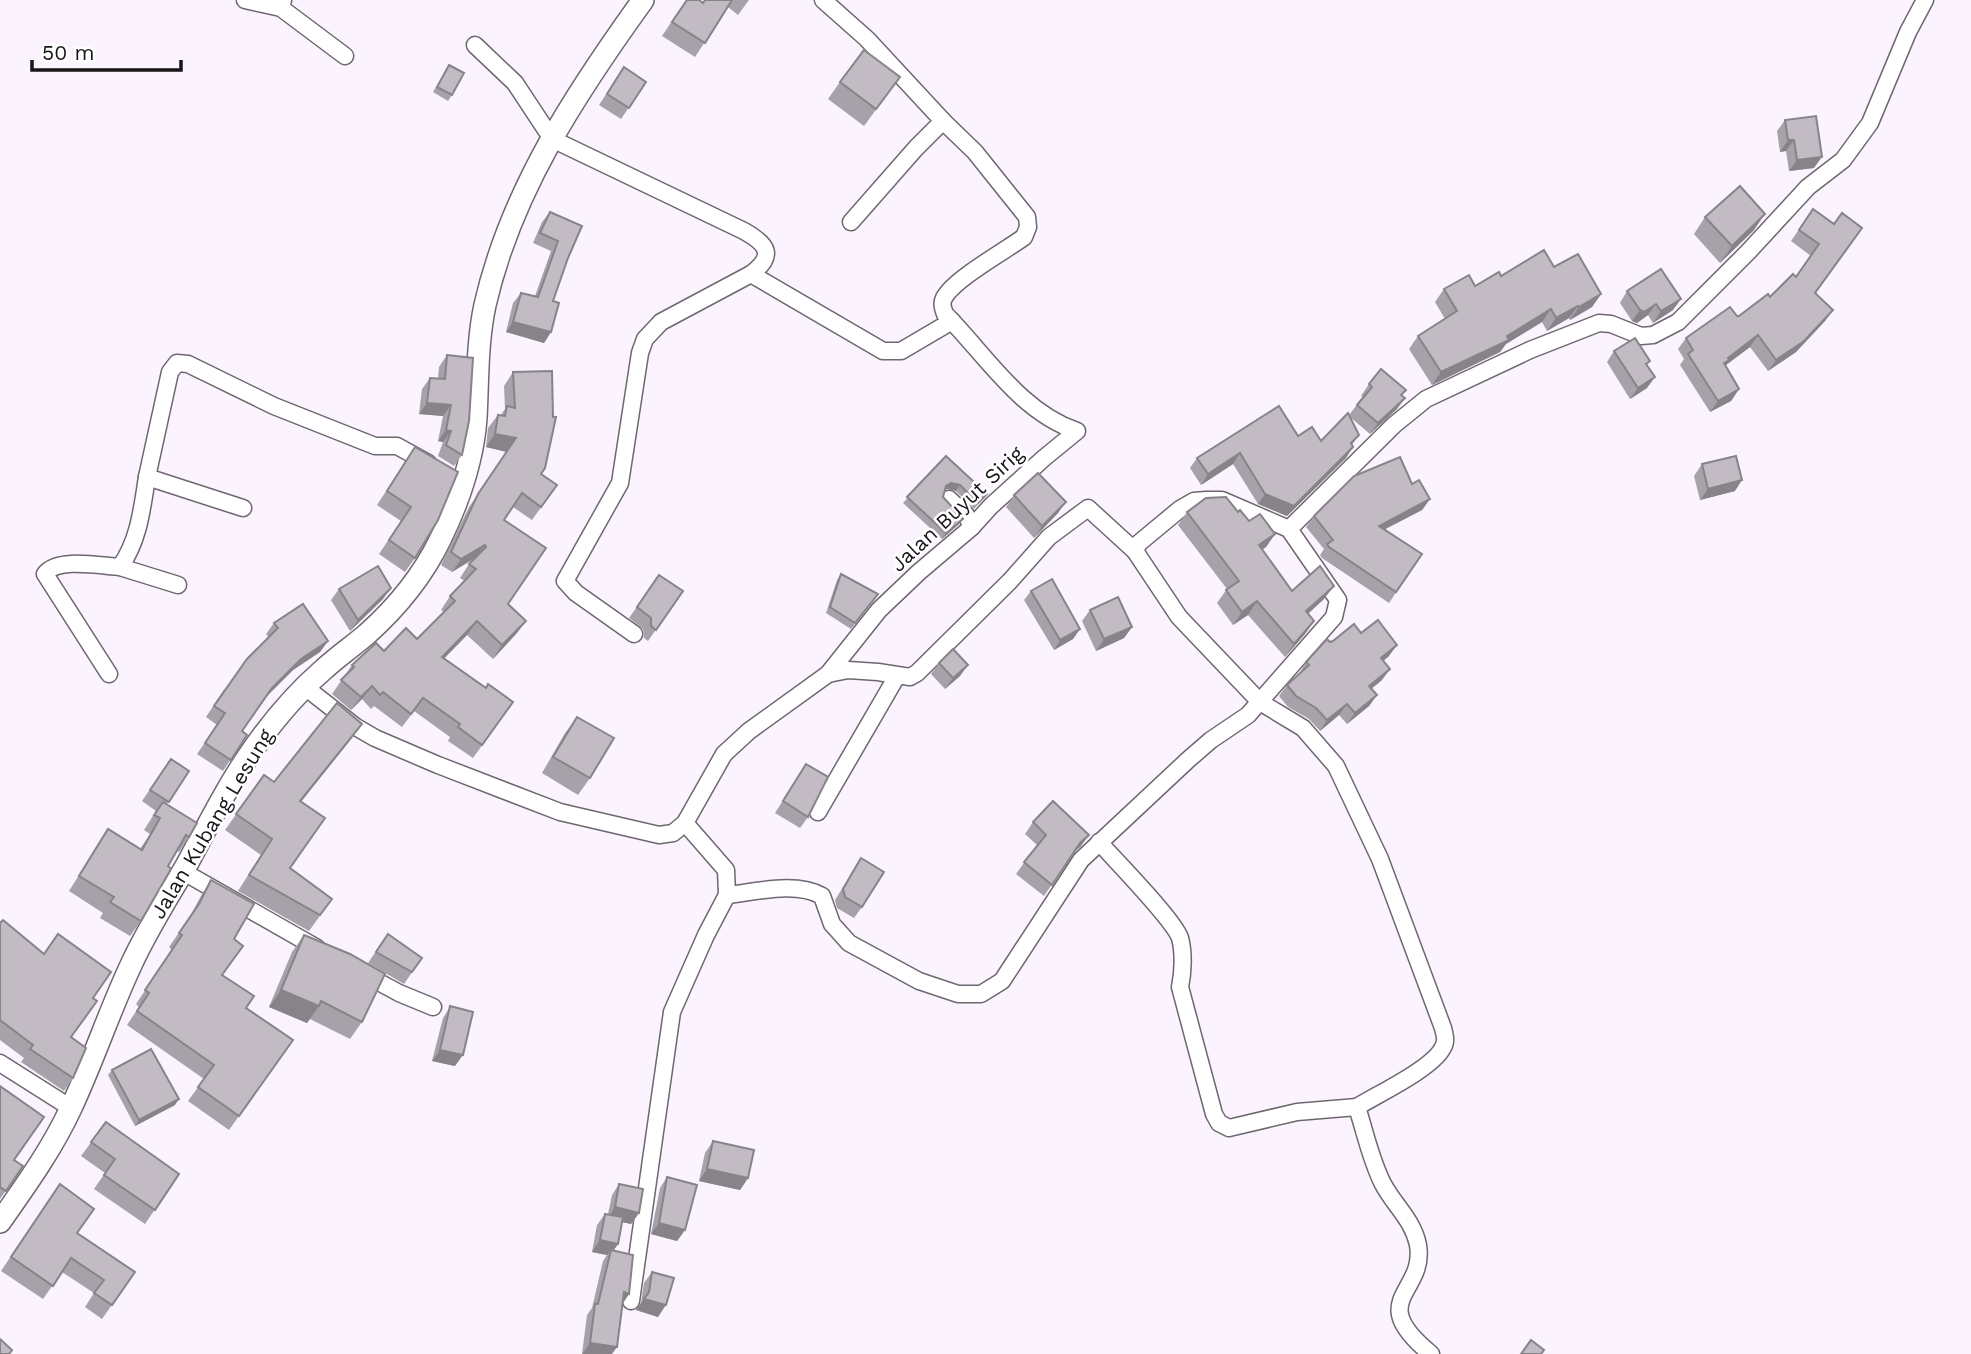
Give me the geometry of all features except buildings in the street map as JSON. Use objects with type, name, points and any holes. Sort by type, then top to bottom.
[{"type":"street","points":[[245,0],[282,4],[345,56]]},
{"type":"street","name":"Jalan Kubang Lesung","points":[[0,1222],[41,1164],[71,1108],[128,970],[155,916],[245,762],[274,721],[305,687],[392,611],[429,561],[456,504],[452,476],[469,462],[476,417],[484,309],[496,264],[513,218],[555,130],[589,76],[643,0]]},
{"type":"street","points":[[751,274],[883,351],[901,351],[952,321],[945,314],[942,304],[944,296],[968,275],[1024,237],[1028,227],[1027,217],[975,152],[867,39],[824,0]]},
{"type":"street","points":[[1289,529],[1394,425],[1426,400],[1530,349],[1599,323],[1611,324],[1641,336],[1653,335],[1678,322],[1808,187],[1843,160],[1859,141],[1870,123],[1908,32],[1925,0]]},
{"type":"street","points":[[475,45],[515,83],[552,139],[758,239],[766,250],[767,258],[751,274],[661,322],[645,339],[640,353],[620,483],[565,582],[576,593],[634,634]]},
{"type":"street","points":[[851,222],[943,121]]},
{"type":"street","name":"Jalan Buyut Sirig","points":[[685,823],[724,754],[749,731],[828,674],[879,610],[1077,431],[1066,427],[1020,396],[952,321]]},
{"type":"street","points":[[120,567],[139,528],[170,372],[174,365],[182,362],[274,406],[348,436],[375,446],[397,446],[452,476]]},
{"type":"street","points":[[147,477],[243,508]]},
{"type":"street","points":[[949,499],[966,515],[972,527]]},
{"type":"street","points":[[727,895],[811,889],[822,896],[832,924],[849,943],[919,981],[958,994],[981,995],[1002,981],[1081,860],[1189,759],[1248,715],[1334,617],[1337,608],[1338,600],[1289,529],[1222,500],[1194,501],[1180,509],[1139,543],[1135,551]]},
{"type":"street","points":[[828,674],[848,670],[910,677],[917,673],[1010,581],[1049,537],[1088,508],[1135,551],[1179,617],[1260,702],[1303,729],[1336,766],[1380,859],[1446,1041],[1442,1050],[1432,1062],[1357,1107],[1297,1111],[1229,1128],[1219,1124],[1180,987],[1180,938],[1170,922],[1099,842]]},
{"type":"street","points":[[109,674],[45,574],[55,566],[74,564],[120,567],[178,585]]},
{"type":"street","points":[[818,812],[897,676]]},
{"type":"street","points":[[305,687],[375,738],[519,798],[560,812],[659,835],[673,833],[685,823],[726,870],[727,895],[672,1012],[631,1301]]},
{"type":"street","points":[[183,871],[333,957]]},
{"type":"street","points":[[355,969],[399,993],[433,1007]]},
{"type":"street","points":[[0,1063],[71,1108]]},
{"type":"street","points":[[1357,1107],[1384,1185],[1404,1212],[1418,1247],[1416,1267],[1399,1303],[1401,1320],[1431,1354]]}]
